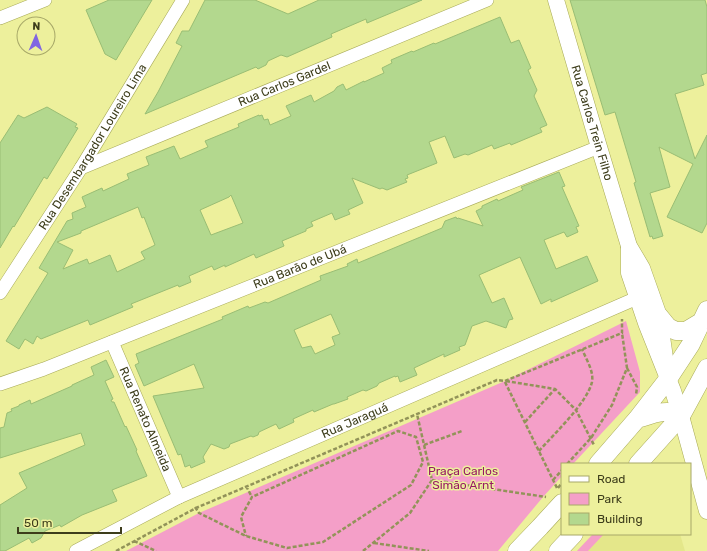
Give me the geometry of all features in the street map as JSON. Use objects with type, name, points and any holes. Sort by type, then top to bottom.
[{"type":"main road","points":[[659,316],[668,327],[676,331],[686,331],[704,316]]},
{"type":"main road","points":[[596,456],[636,419],[668,379],[691,344],[704,316]]},
{"type":"main road","points":[[639,463],[681,416],[707,368]]},
{"type":"main road","points":[[636,419],[667,411],[675,412],[681,416]]},
{"type":"main road","points":[[517,551],[540,527],[556,496]]},
{"type":"main road","points":[[558,551],[573,535]]},
{"type":"street","points":[[0,18],[46,0]]},
{"type":"street","name":"Rua Desembargador Loureiro Lima","points":[[0,293],[81,168],[183,0]]},
{"type":"street","name":"Rua Carlos Gardel","points":[[81,168],[488,0]]},
{"type":"street","name":"Rua Carlos Trein Filho","points":[[556,0],[629,246],[642,268],[659,316],[668,379]]},
{"type":"street","name":"Rua Barão de Ubá","points":[[0,384],[44,369],[599,147]]},
{"type":"street","name":"Rua Carlos Trein Filho","points":[[629,246],[630,301],[668,379],[681,416],[707,511]]},
{"type":"street","name":"Rua Jaraguá","points":[[76,551],[179,497],[630,301]]},
{"type":"street","name":"Rua Renato Almeida","points":[[112,342],[179,497]]},
{"type":"path","points":[[568,463],[591,438],[612,405],[627,368],[622,333],[630,301]]},
{"type":"path","points":[[505,381],[622,333]]},
{"type":"path","points":[[539,451],[576,410],[587,394],[592,381],[590,367],[582,349]]},
{"type":"path","points":[[116,551],[196,508],[497,380],[555,389],[576,410],[591,438],[596,456]]},
{"type":"path","points":[[432,480],[556,496],[553,480],[505,381]]},
{"type":"path","points":[[525,422],[555,389]]},
{"type":"path","points":[[363,551],[410,513],[432,480],[417,414]]},
{"type":"path","points":[[179,497],[196,508],[198,513],[246,536],[287,548],[323,542],[411,485],[423,462],[416,437],[398,431],[252,497],[241,517],[246,536]]},
{"type":"path","points":[[424,445],[462,431]]},
{"type":"path","points":[[553,480],[561,471]]},
{"type":"path","points":[[246,486],[252,497]]},
{"type":"path","points":[[134,541],[156,551]]},
{"type":"path","points":[[374,543],[429,551]]},
{"type":"shaded area","points":[[592,535],[680,535],[685,551],[577,551]]},
{"type":"green space","name":"Praça Carlos Simão Arnt","points":[[626,321],[640,372],[640,392],[574,463],[561,463],[561,477],[498,551],[126,551],[199,513],[505,381]]},
{"type":"green space","points":[[592,535],[603,535],[588,551],[577,551]]},
{"type":"building","points":[[109,0],[152,0],[116,60],[105,54],[86,10]]},
{"type":"building","points":[[205,0],[255,0],[288,14],[319,0],[422,0],[367,23],[366,19],[331,34],[332,37],[287,57],[281,55],[268,61],[266,65],[258,69],[256,67],[145,114],[182,46],[176,43],[182,31],[189,31]]},
{"type":"building","points":[[570,0],[705,0],[707,7],[707,73],[701,75],[704,85],[675,94],[695,159],[707,135],[707,223],[702,233],[667,217],[693,164],[659,147],[670,187],[650,193],[663,236],[653,239],[652,236],[650,237],[634,183],[636,182],[615,112],[605,115]]},
{"type":"building","points":[[500,17],[511,43],[519,40],[531,68],[528,70],[537,90],[534,96],[547,125],[540,128],[542,132],[511,145],[510,143],[494,149],[492,145],[468,155],[465,154],[454,158],[445,136],[429,142],[437,163],[407,175],[408,178],[405,179],[407,182],[387,190],[382,188],[380,189],[352,178],[363,203],[348,210],[350,214],[335,220],[332,213],[311,222],[313,226],[306,229],[306,231],[282,241],[284,246],[256,258],[254,254],[225,267],[225,265],[214,270],[212,266],[189,276],[191,282],[179,287],[178,285],[131,304],[133,307],[90,325],[88,320],[41,339],[37,336],[33,344],[25,339],[19,349],[6,341],[48,273],[39,268],[67,221],[73,219],[72,213],[86,207],[82,197],[102,188],[103,191],[129,179],[127,174],[149,165],[146,157],[174,146],[180,159],[208,147],[205,141],[239,127],[238,124],[259,115],[262,115],[264,120],[268,119],[270,125],[291,116],[286,106],[311,95],[314,102],[334,91],[337,87],[343,84],[346,90],[384,73],[382,68],[392,63],[391,60],[434,43],[435,44]],"holes":[[[231,195],[243,223],[211,235],[200,210]],[[138,207],[142,218],[144,217],[155,245],[141,252],[145,259],[117,272],[110,255],[89,264],[87,259],[63,269],[73,250],[57,242],[81,233],[81,231]]]},
{"type":"building","points":[[47,107],[77,124],[75,127],[78,128],[47,179],[44,177],[0,248],[0,143],[18,115],[24,118]]},
{"type":"building","points":[[559,172],[565,186],[562,187],[579,226],[576,227],[578,232],[567,237],[564,232],[544,240],[556,269],[587,256],[598,281],[551,302],[551,299],[541,304],[520,257],[479,275],[492,303],[504,298],[513,319],[509,320],[506,328],[486,321],[472,326],[465,345],[459,347],[460,350],[444,357],[444,354],[414,368],[417,375],[400,382],[398,376],[395,376],[366,391],[363,390],[347,397],[348,399],[314,412],[313,410],[293,419],[294,422],[279,429],[276,424],[259,432],[258,435],[230,444],[229,447],[224,449],[211,444],[203,457],[205,462],[191,468],[190,465],[185,467],[181,454],[178,455],[153,396],[204,388],[194,364],[144,386],[135,365],[139,363],[136,354],[223,319],[222,317],[248,306],[249,308],[265,302],[268,303],[321,280],[320,276],[348,266],[347,264],[357,259],[358,263],[442,228],[445,221],[456,217],[457,219],[458,218],[483,226],[476,211],[482,208],[482,206],[497,199],[498,201],[523,190],[521,187]],"holes":[[[331,314],[340,334],[332,337],[335,345],[315,354],[311,346],[302,348],[294,330]]]},
{"type":"building","points":[[106,360],[114,377],[105,381],[113,399],[111,400],[114,402],[125,427],[126,426],[147,476],[112,490],[117,501],[82,515],[61,527],[60,525],[45,531],[41,538],[32,543],[29,538],[5,551],[0,551],[0,505],[27,488],[19,473],[85,445],[81,433],[0,458],[0,428],[4,427],[7,413],[12,411],[11,409],[30,400],[31,404],[94,375],[91,367]]}]
